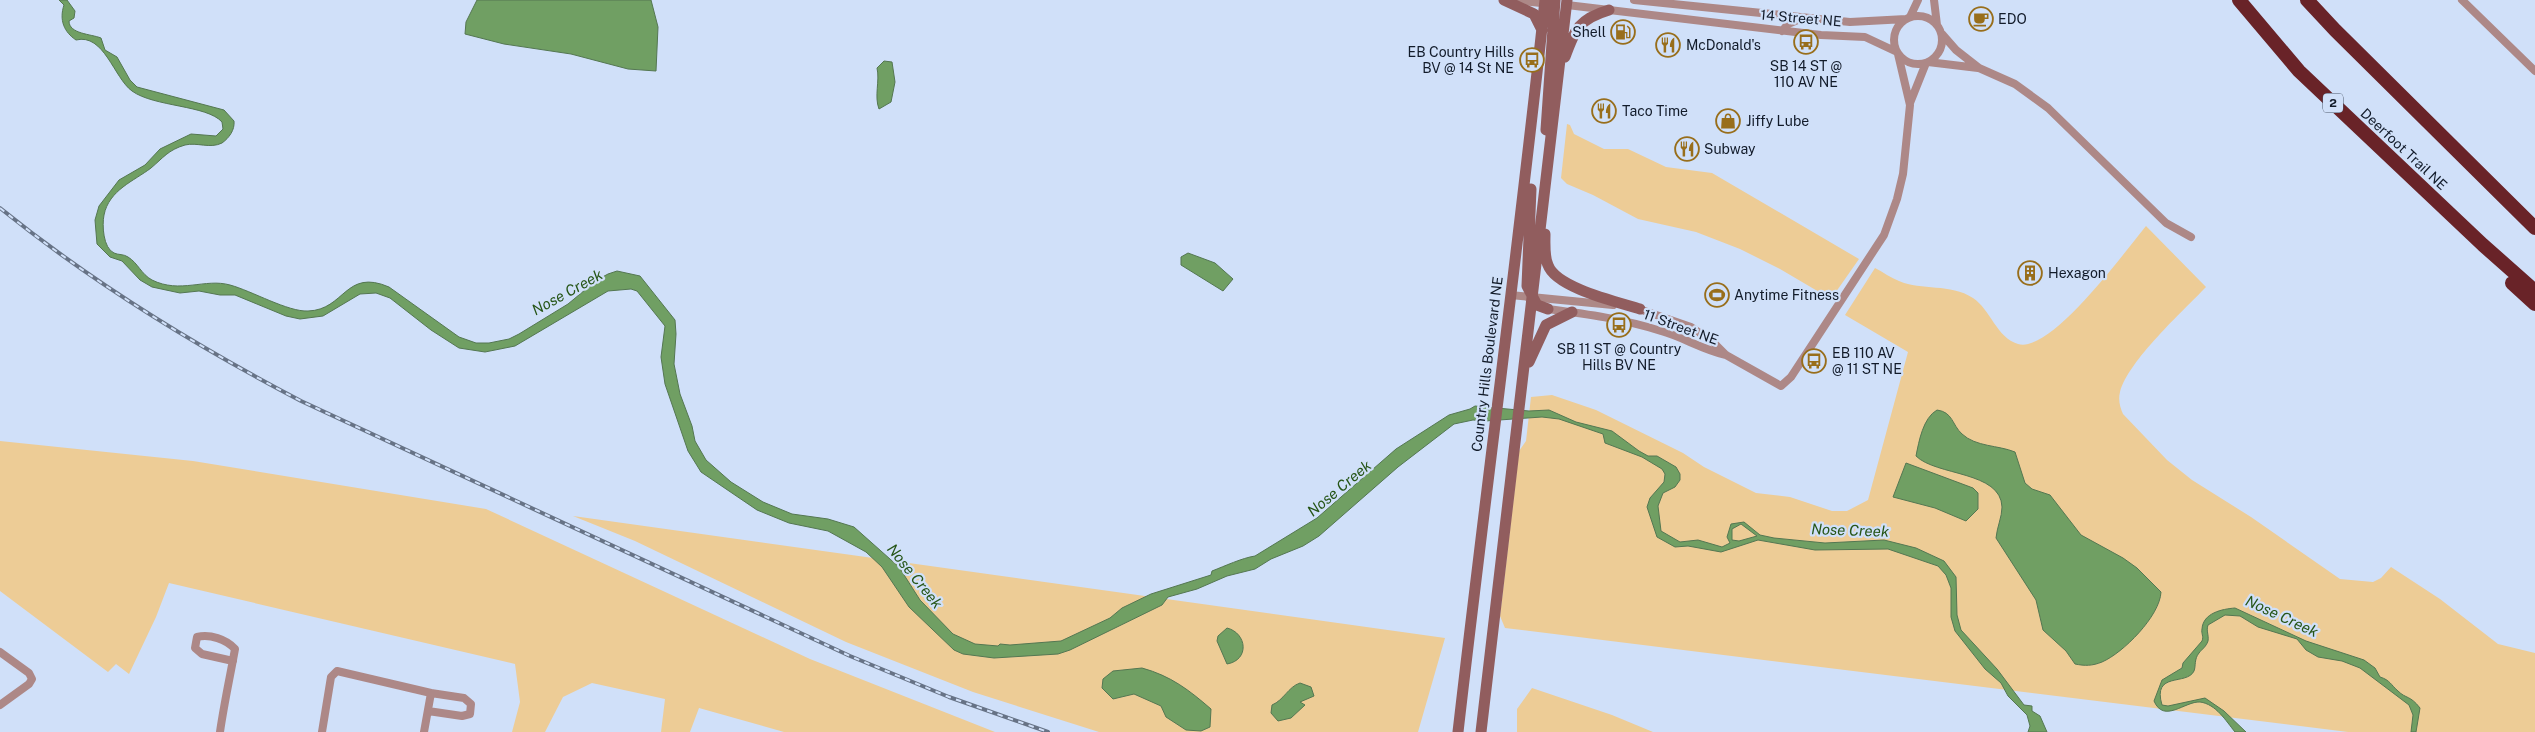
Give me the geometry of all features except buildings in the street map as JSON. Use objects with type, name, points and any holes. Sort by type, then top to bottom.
[{"type":"highway","name":"Deerfoot Trail NE","points":[[2239,0],[2299,71],[2482,245],[2535,291]]},
{"type":"highway","points":[[2307,0],[2535,228]]},
{"type":"highway","points":[[2485,178],[2535,216]]},
{"type":"highway","points":[[2482,245],[2495,266],[2535,304]]},
{"type":"main road","points":[[1504,0],[1534,14],[1542,31]]},
{"type":"main road","points":[[1481,732],[1558,75],[1556,2]]},
{"type":"main road","points":[[1548,166],[1546,121],[1556,2]]},
{"type":"main road","name":"Country Hills Boulevard NE","points":[[1458,732],[1510,295],[1528,168],[1542,31],[1556,2]]},
{"type":"main road","points":[[1558,75],[1574,32],[1587,18],[1609,10]]},
{"type":"main road","points":[[1528,168],[1531,190],[1527,286],[1537,305],[1548,309]]},
{"type":"main road","points":[[1542,213],[1547,264],[1553,274],[1579,289],[1640,309]]},
{"type":"main road","points":[[1521,391],[1531,358],[1546,325],[1572,312]]},
{"type":"street","name":"14 Street NE","points":[[1522,0],[1556,2],[1782,31],[1865,37],[1897,53]]},
{"type":"street","name":"14 Street NE","points":[[1634,0],[1855,22],[1908,18]]},
{"type":"street","points":[[1910,105],[1894,37],[1896,30],[1908,18],[1918,0]]},
{"type":"street","points":[[1934,0],[1937,25],[1956,50],[1979,68],[2015,84],[2048,108],[2166,223],[2191,237]]},
{"type":"street","points":[[2462,0],[2535,71]]},
{"type":"street","points":[[1908,18],[1922,16],[1937,25]]},
{"type":"street","points":[[1782,31],[1793,21],[1805,18]]},
{"type":"street","points":[[1726,355],[1781,386],[1800,364],[1884,235],[1903,178],[1910,105],[1927,63],[1940,50],[1942,34]]},
{"type":"street","points":[[1897,53],[1911,64],[1927,63],[1979,68]]},
{"type":"street","name":"11 Street NE","points":[[1510,295],[1640,309],[1691,327],[1713,342],[1726,355]]},
{"type":"street","name":"11 Street NE","points":[[1548,309],[1614,318],[1663,331],[1710,352],[1726,355]]},
{"type":"street","points":[[220,732],[235,649],[228,642],[205,635],[197,637],[195,648],[202,654],[232,661]]},
{"type":"street","points":[[0,652],[29,673],[32,679],[29,684],[0,705]]},
{"type":"street","points":[[322,732],[331,677],[338,670],[431,693],[464,698],[471,704],[470,714],[462,716],[428,711]]},
{"type":"street","points":[[424,732],[431,693]]},
{"type":"shaded area","points":[[59,0],[67,0],[75,11],[74,18],[69,21],[73,29],[101,38],[105,50],[117,57],[130,80],[137,87],[224,110],[234,121],[234,128],[231,134],[222,143],[217,145],[190,144],[174,149],[123,187],[107,206],[103,224],[105,241],[110,250],[131,259],[148,278],[172,286],[221,283],[239,288],[280,305],[308,311],[320,309],[330,304],[354,286],[363,283],[374,283],[389,287],[459,337],[476,343],[489,343],[509,339],[519,334],[568,304],[597,280],[608,274],[617,271],[640,276],[675,320],[674,364],[680,394],[692,426],[695,441],[706,460],[731,482],[763,502],[792,514],[828,519],[854,527],[899,567],[920,600],[953,634],[975,644],[998,646],[1000,644],[1061,641],[1110,618],[1122,608],[1151,594],[1211,575],[1212,571],[1255,556],[1317,518],[1396,449],[1449,415],[1475,406],[1529,411],[1549,410],[1576,422],[1612,431],[1639,451],[1648,456],[1657,456],[1676,467],[1680,474],[1680,480],[1675,487],[1663,493],[1658,506],[1661,531],[1680,542],[1698,540],[1722,547],[1730,543],[1727,537],[1731,524],[1744,522],[1760,535],[1774,538],[1825,543],[1884,540],[1916,548],[1944,561],[1956,577],[1957,615],[1961,630],[1997,669],[2024,705],[2032,706],[2032,711],[2040,716],[2047,732],[2028,732],[2030,726],[2027,715],[2008,696],[2001,683],[1985,669],[1955,631],[1951,617],[1951,588],[1946,575],[1938,566],[1888,549],[1815,550],[1758,540],[1721,552],[1688,546],[1675,547],[1657,537],[1647,507],[1650,498],[1664,482],[1665,474],[1662,469],[1642,457],[1605,443],[1603,434],[1559,419],[1542,417],[1485,421],[1473,420],[1454,424],[1398,467],[1319,536],[1303,546],[1271,559],[1255,569],[1227,576],[1197,589],[1168,597],[1162,605],[1070,650],[1058,654],[994,658],[963,654],[954,650],[909,607],[882,567],[866,552],[828,531],[789,523],[757,510],[701,472],[688,451],[665,384],[661,357],[665,326],[637,291],[631,289],[608,291],[515,346],[485,352],[459,348],[431,330],[390,298],[376,293],[360,294],[323,316],[300,319],[286,316],[235,295],[220,295],[199,291],[180,293],[152,287],[140,280],[122,261],[110,257],[97,244],[95,220],[99,206],[119,180],[145,165],[160,149],[191,134],[216,136],[223,129],[222,122],[215,116],[205,112],[153,100],[132,91],[108,58],[94,43],[86,40],[76,40],[68,33],[62,21],[64,5]],"holes":[[[1741,524],[1757,536],[1739,541],[1732,540],[1732,529]]]},
{"type":"shaded area","points":[[477,0],[651,0],[658,27],[656,71],[628,69],[571,54],[504,44],[465,34],[466,22]]},
{"type":"shaded area","points":[[884,61],[892,62],[895,82],[891,102],[879,109],[877,99],[877,68]]},
{"type":"shaded area","points":[[1567,124],[1570,125],[1574,134],[1604,149],[1628,149],[1666,167],[1712,173],[1859,259],[1831,299],[1780,269],[1740,249],[1696,232],[1638,219],[1593,195],[1567,184],[1561,178]]},
{"type":"shaded area","points":[[2146,226],[2206,287],[2157,337],[2134,366],[2120,392],[2119,398],[2123,414],[2167,460],[2192,480],[2251,517],[2340,579],[2373,582],[2381,578],[2391,567],[2440,599],[2498,644],[2535,653],[2535,732],[2348,732],[1505,628],[1500,616],[1519,451],[1526,441],[1531,397],[1552,395],[1596,410],[1683,453],[1704,467],[1756,493],[1790,497],[1832,511],[1847,511],[1868,500],[1908,352],[1845,315],[1875,268],[1896,280],[1908,284],[1955,290],[1964,293],[1979,303],[2004,336],[2018,344],[2032,343],[2049,333],[2087,298]]},
{"type":"shaded area","points":[[1188,253],[1215,263],[1233,279],[1223,291],[1181,265],[1181,257]]},
{"type":"shaded area","points":[[1937,410],[1946,413],[1962,434],[1968,438],[1980,444],[2015,452],[2025,483],[2032,489],[2050,495],[2081,535],[2123,558],[2137,568],[2161,592],[2154,612],[2139,633],[2120,651],[2102,662],[2088,665],[2075,664],[2066,651],[2043,630],[2036,600],[1996,538],[2002,511],[1999,495],[1980,480],[1938,467],[1916,456],[1925,424],[1928,418]]},
{"type":"shaded area","points":[[0,441],[193,461],[486,509],[810,659],[995,732],[784,732],[699,708],[690,732],[661,732],[665,699],[592,683],[563,697],[545,732],[512,732],[520,702],[515,664],[169,583],[156,617],[129,674],[116,664],[108,672],[0,591]]},
{"type":"shaded area","points":[[1906,463],[1973,488],[1978,493],[1978,509],[1966,521],[1935,508],[1893,497]]},
{"type":"shaded area","points":[[573,516],[1445,638],[1418,732],[1099,732],[973,692],[846,642],[635,541]]},
{"type":"shaded area","points":[[2235,608],[2306,641],[2364,660],[2375,668],[2380,677],[2388,681],[2420,708],[2416,732],[2411,732],[2413,715],[2409,705],[2360,668],[2342,661],[2318,657],[2306,650],[2297,639],[2258,627],[2240,616],[2225,615],[2208,625],[2208,641],[2197,655],[2194,671],[2185,678],[2166,683],[2162,687],[2160,694],[2162,705],[2168,706],[2205,698],[2224,711],[2246,732],[2235,732],[2216,709],[2206,703],[2194,703],[2169,711],[2163,711],[2158,708],[2154,701],[2162,680],[2182,668],[2183,663],[2202,641],[2202,629],[2206,619],[2224,609]]},
{"type":"shaded area","points":[[1227,628],[1239,635],[1243,646],[1240,657],[1234,662],[1227,664],[1217,641],[1218,636]]},
{"type":"shaded area","points":[[1142,668],[1162,675],[1179,684],[1211,709],[1210,727],[1201,731],[1186,730],[1166,717],[1161,706],[1134,694],[1113,699],[1102,688],[1103,679],[1113,671]]},
{"type":"shaded area","points":[[1300,683],[1311,687],[1314,696],[1300,702],[1305,705],[1291,718],[1278,721],[1271,713],[1272,705],[1280,700],[1292,687]]},
{"type":"shaded area","points":[[1532,688],[1612,715],[1653,732],[1517,732],[1517,709]]},
{"type":"railway","points":[[0,208],[35,236],[108,288],[184,336],[301,401],[850,656],[949,697],[1048,732]]},
{"type":"place","name":"EDO","points":[[1981,19]]},
{"type":"place","name":"Shell","points":[[1623,32]]},
{"type":"place","name":"SB 14 ST @ 110 AV NE","points":[[1806,42]]},
{"type":"place","name":"McDonald's","points":[[1668,45]]},
{"type":"place","name":"EB Country Hills BV @ 14 St NE","points":[[1532,60]]},
{"type":"place","name":"Taco Time","points":[[1604,111]]},
{"type":"place","name":"Jiffy Lube","points":[[1728,121]]},
{"type":"place","name":"Subway","points":[[1687,149]]},
{"type":"place","name":"Hexagon","points":[[2030,273]]},
{"type":"place","name":"Anytime Fitness","points":[[1717,295]]},
{"type":"place","name":"SB 11 ST @ Country Hills BV NE","points":[[1619,325]]},
{"type":"place","name":"EB 110 AV @ 11 ST NE","points":[[1814,361]]},
{"type":"water label","name":"Nose Creek","points":[[567,292]]},
{"type":"water label","name":"Nose Creek","points":[[1339,488]]},
{"type":"water label","name":"Nose Creek","points":[[1850,530]]},
{"type":"water label","name":"Nose Creek","points":[[915,576]]},
{"type":"water label","name":"Nose Creek","points":[[2282,616]]}]
